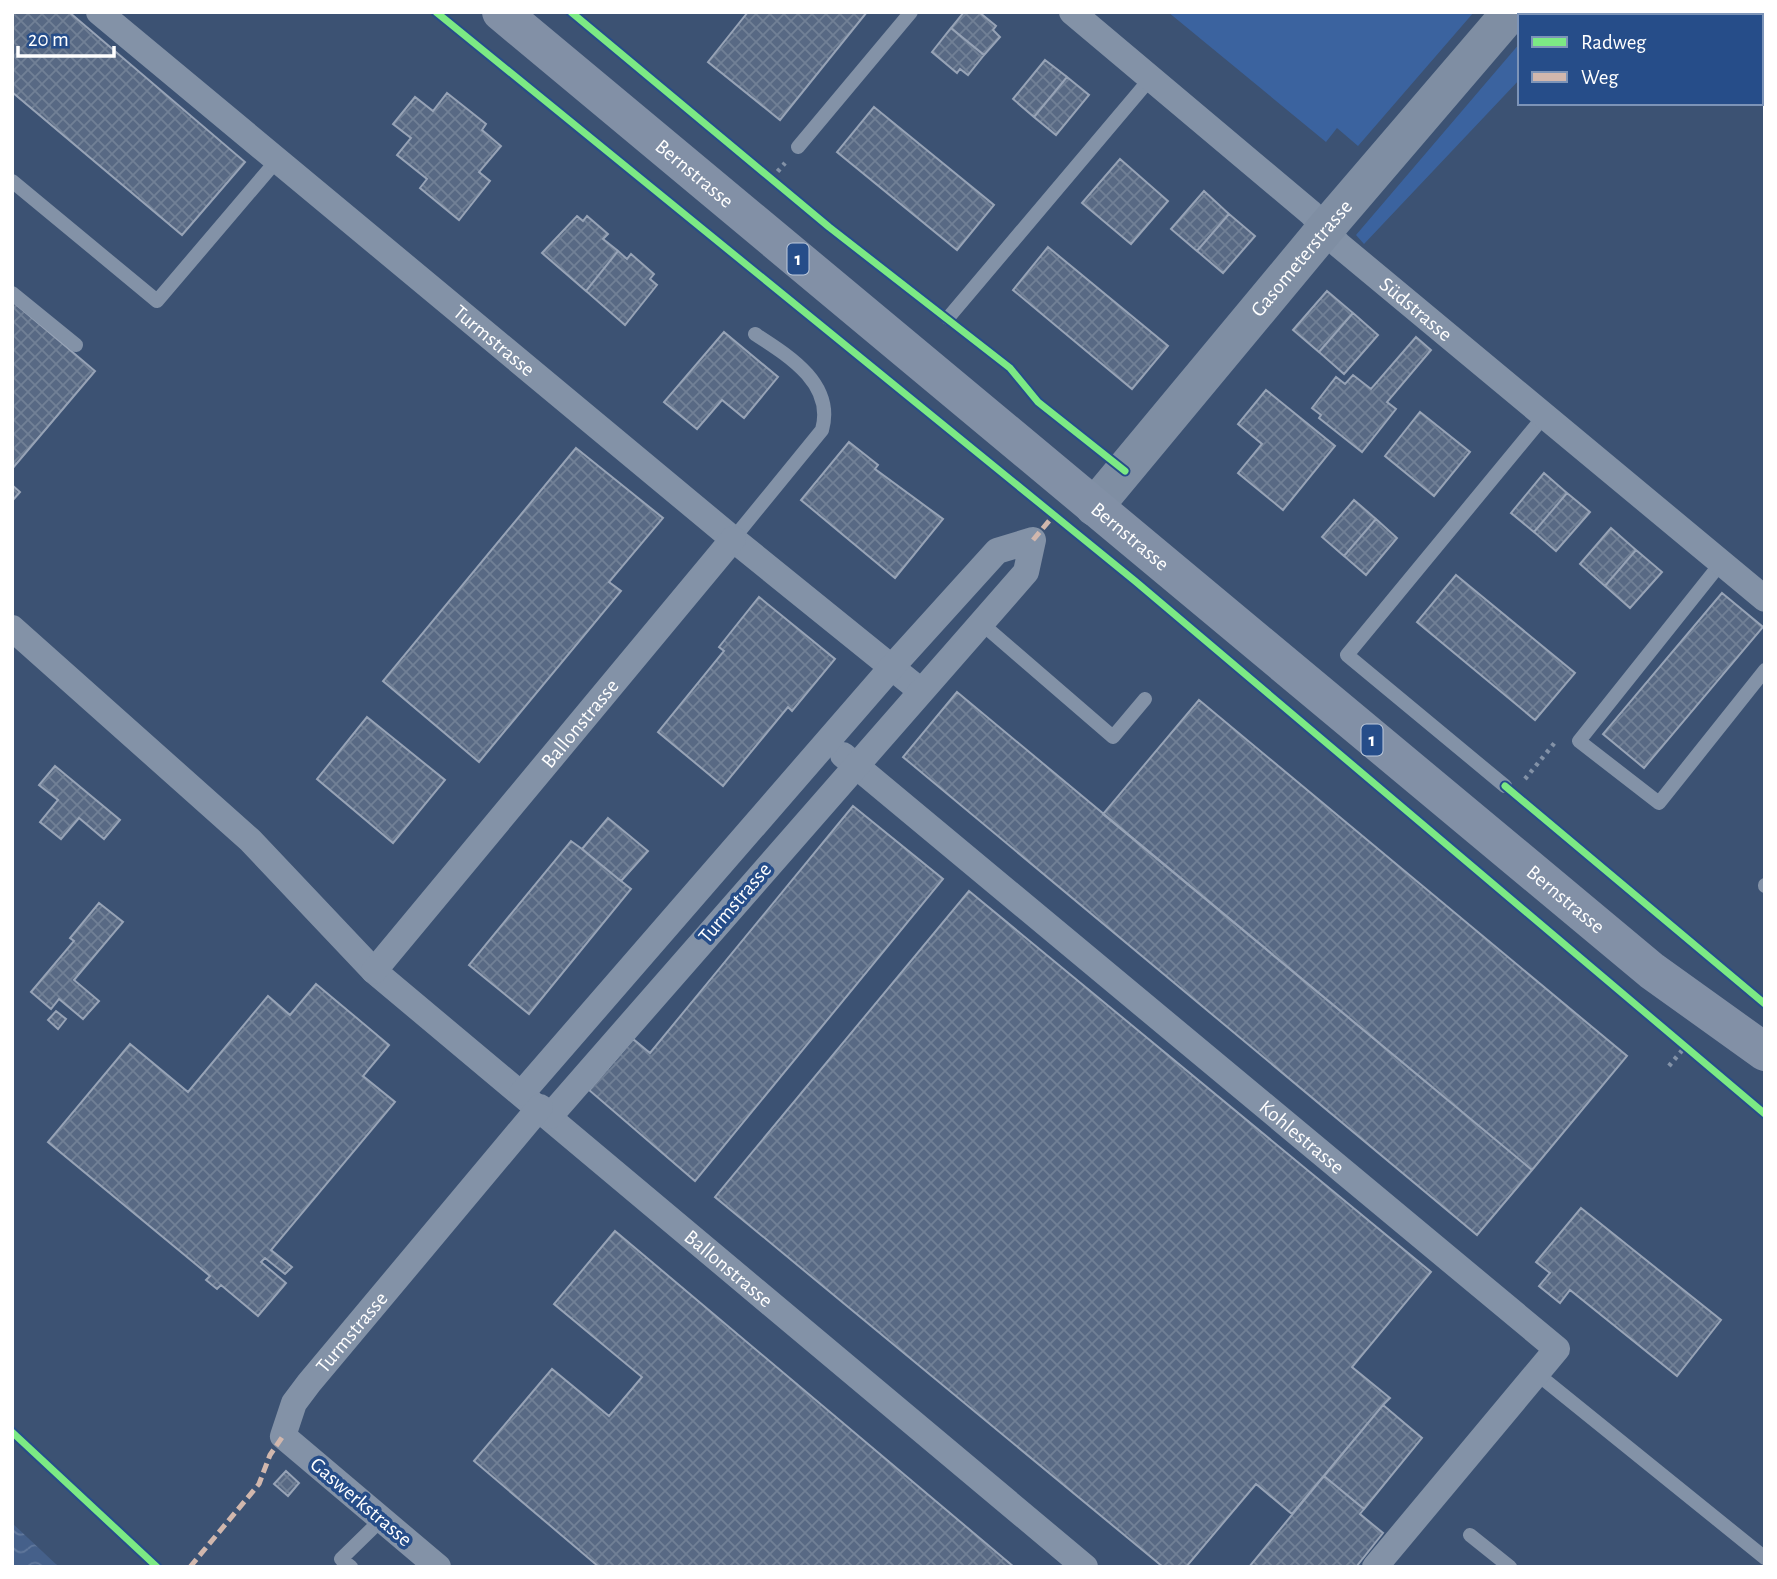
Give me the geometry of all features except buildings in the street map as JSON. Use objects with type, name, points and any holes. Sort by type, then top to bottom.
[{"type":"main road","name":"Bernstrasse","points":[[501,12],[1652,971],[1763,1056]]},
{"type":"street","name":"Turmstrasse","points":[[99,12],[733,539],[921,691]]},
{"type":"street","name":"Südstrasse","points":[[1072,12],[1311,213],[1339,245],[1765,599]]},
{"type":"street","name":"Gasometerstrasse","points":[[1094,507],[1325,229],[1511,12]]},
{"type":"street","name":"Ballonstrasse","points":[[374,971],[733,539]]},
{"type":"street","name":"Turmstrasse","points":[[283,1436],[294,1403],[309,1383],[537,1105],[828,741],[997,551],[1033,540],[1026,572],[981,624],[855,765],[537,1105]]},
{"type":"street","name":"Ballonstrasse","points":[[12,628],[250,840],[374,971],[537,1105],[1084,1567]]},
{"type":"street","name":"Kohlestrasse","points":[[828,741],[1557,1349],[1375,1567]]},
{"type":"street","name":"Gaswerkstrasse","points":[[283,1436],[438,1567]]},
{"type":"lane","points":[[798,147],[911,12]]},
{"type":"lane","points":[[948,318],[1150,79]]},
{"type":"lane","points":[[12,181],[157,301],[278,159]]},
{"type":"lane","points":[[12,293],[76,345]]},
{"type":"lane","points":[[733,539],[822,430],[826,414],[818,387],[789,356],[755,334]]},
{"type":"lane","points":[[1509,790],[1347,655],[1545,415]]},
{"type":"lane","points":[[1721,563],[1579,741],[1659,803],[1765,670]]},
{"type":"lane","points":[[981,624],[1113,737],[1145,699]]},
{"type":"lane","points":[[1536,1373],[1765,1558]]},
{"type":"lane","points":[[351,1567],[341,1559],[381,1520]]},
{"type":"lane","points":[[1470,1535],[1510,1567]]},
{"type":"path","points":[[1509,790],[1559,736],[1579,741]]},
{"type":"path","points":[[1669,1066],[1684,1048]]},
{"type":"shaded area","points":[[1168,12],[1474,12],[1358,146],[1337,128],[1326,142]]},
{"type":"shaded area","points":[[1518,45],[1518,81],[1364,244],[1356,235]]},
{"type":"water","points":[[12,1523],[59,1567],[12,1567]]},
{"type":"marked path","points":[[1033,540],[1054,515]]},
{"type":"marked path","points":[[190,1567],[259,1484],[270,1455],[283,1436]]},
{"type":"cycle path","points":[[436,12],[1135,581],[1765,1114]]},
{"type":"cycle path","points":[[571,12],[829,227],[1010,368],[1038,402],[1125,471]]},
{"type":"cycle path","points":[[1505,786],[1765,1004]]},
{"type":"cycle path","points":[[12,1432],[157,1567]]}]
